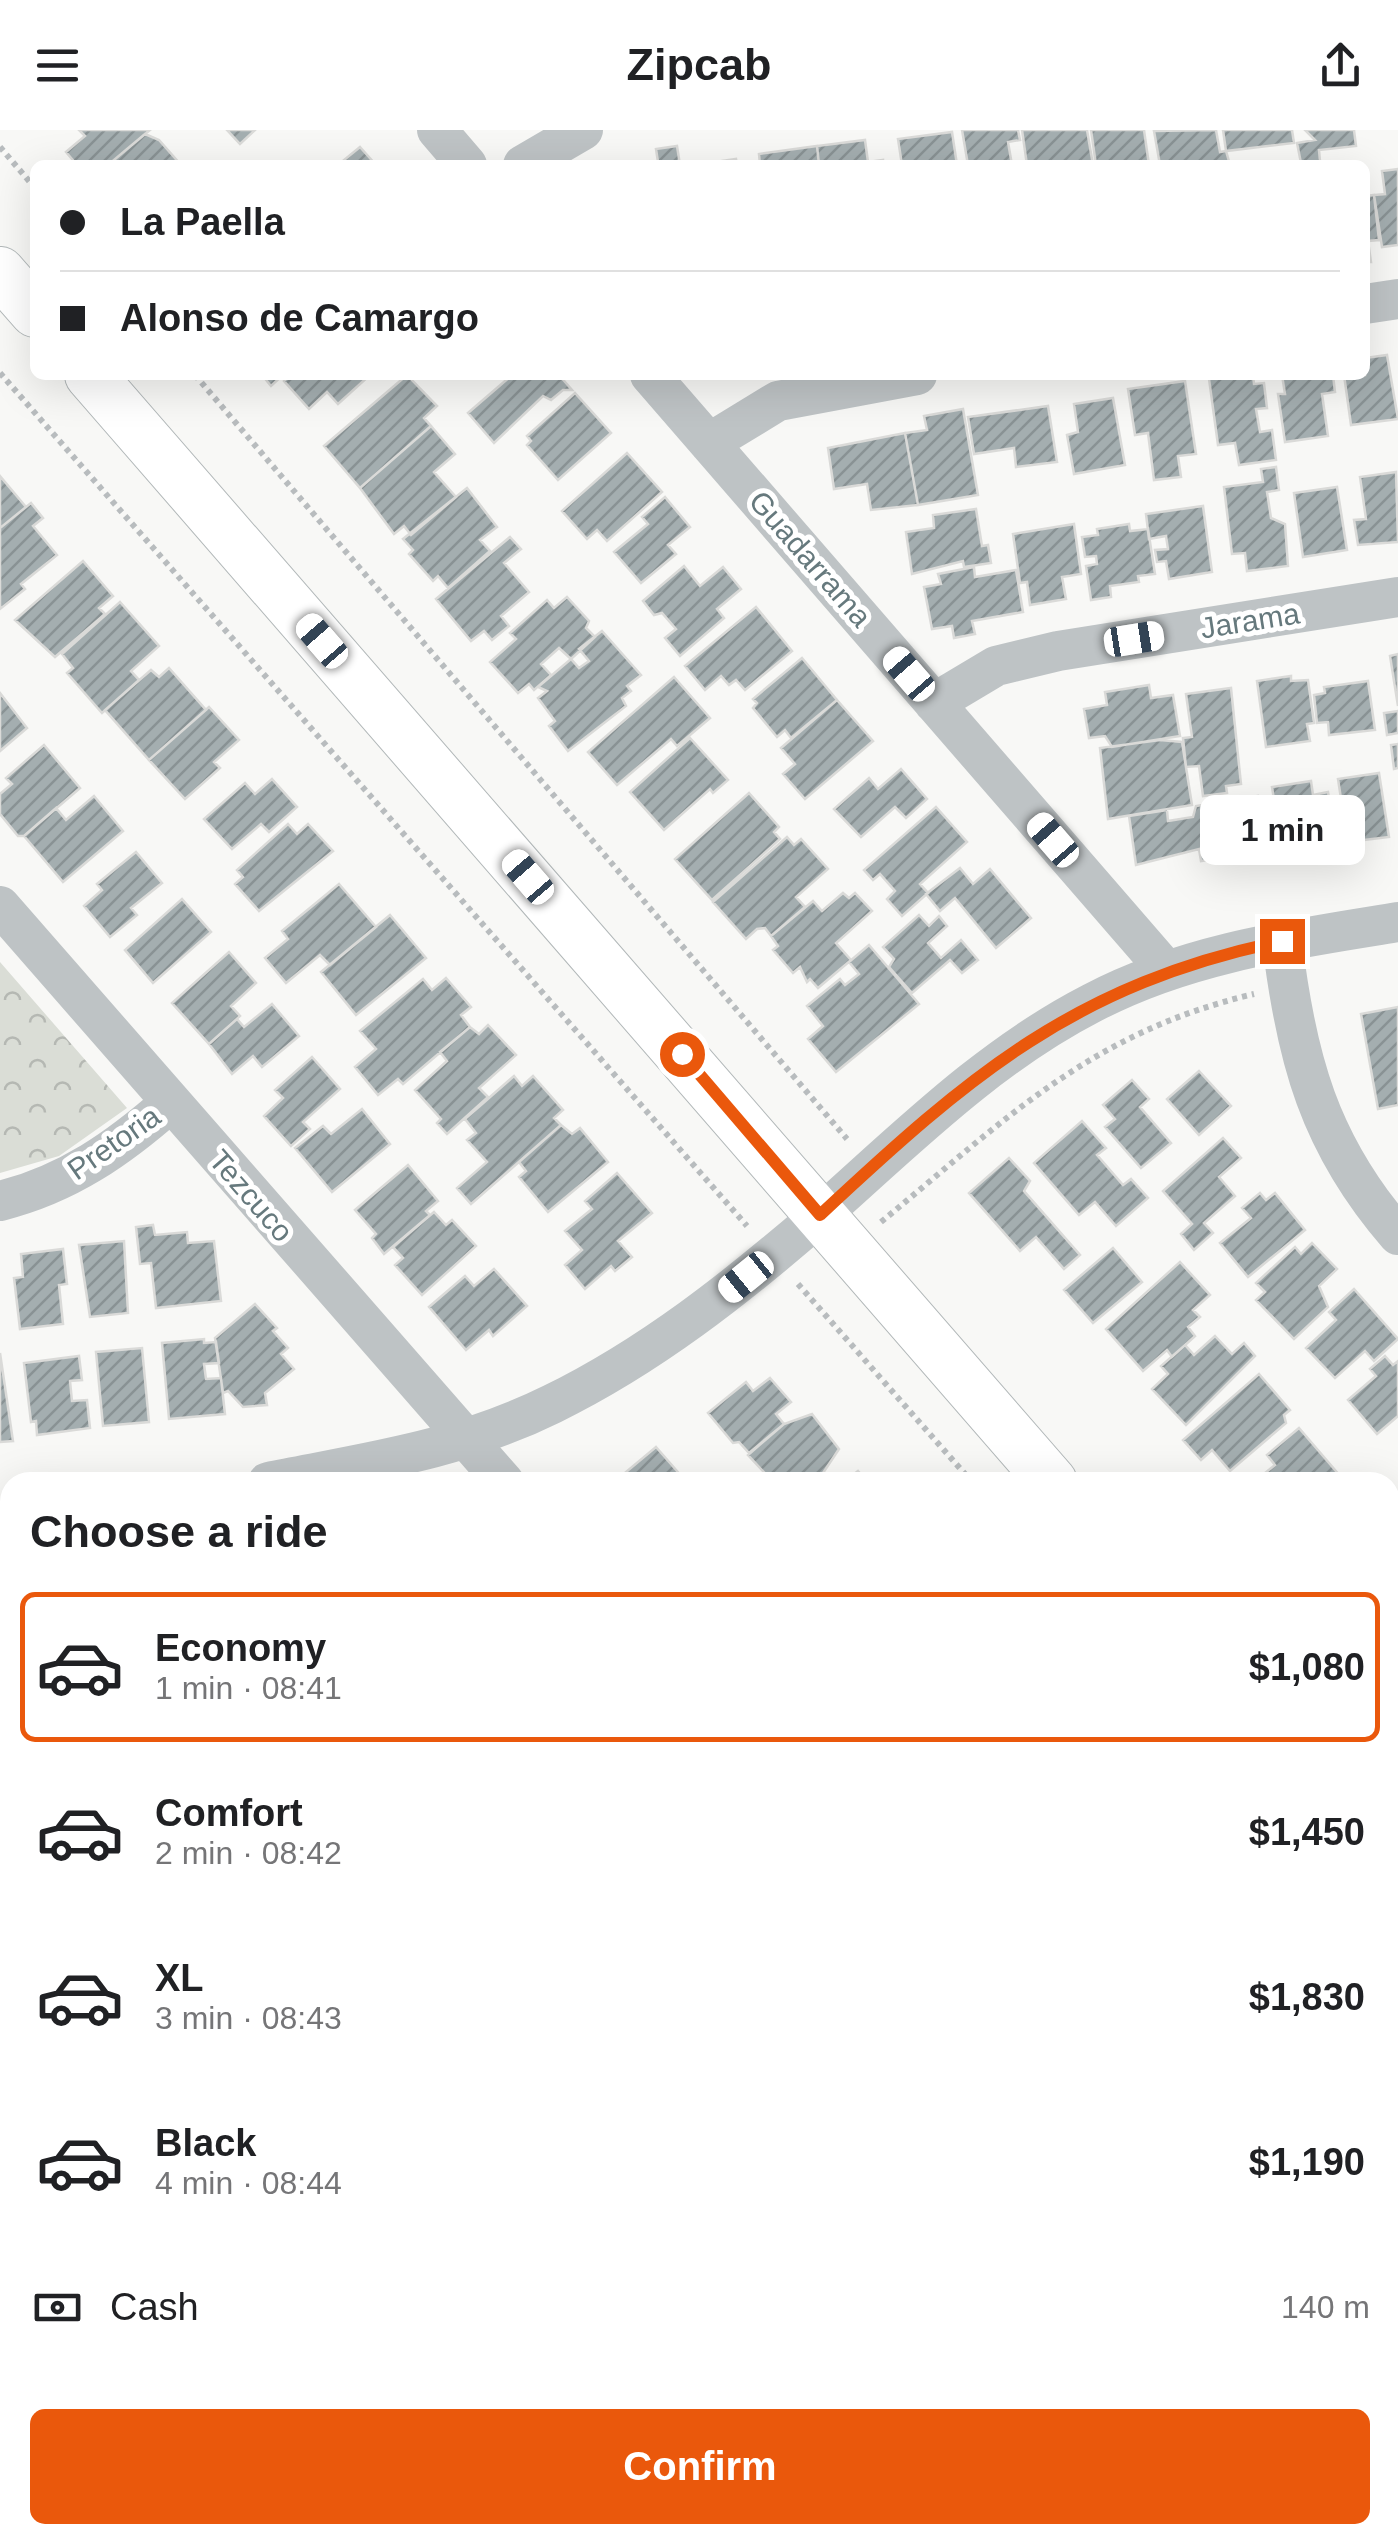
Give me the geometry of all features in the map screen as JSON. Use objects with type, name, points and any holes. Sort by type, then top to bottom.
[{"type":"main road","points":[[0,272],[30,306]]},
{"type":"main road","points":[[94,380],[1043,1472]]},
{"type":"street","points":[[437,130],[464,160]]},
{"type":"street","points":[[532,160],[583,130]]},
{"type":"street","points":[[1370,303],[1398,299]]},
{"type":"street","name":"Guadarrama","points":[[654,380],[1166,970]]},
{"type":"street","points":[[709,443],[778,401],[891,380]]},
{"type":"street","name":"Jarama","points":[[934,703],[996,666],[1058,651],[1398,597]]},
{"type":"street","name":"Tezcuco","points":[[0,906],[494,1472]]},
{"type":"street","points":[[318,1472],[466,1442],[554,1403],[683,1328],[774,1256],[872,1166],[1002,1059],[1091,1003],[1166,970],[1282,941],[1398,922]]},
{"type":"street","points":[[1282,941],[1300,1058],[1321,1119],[1355,1180],[1398,1234]]},
{"type":"street","name":"Pretoria","points":[[0,1200],[82,1170],[129,1139],[170,1102]]},
{"type":"path","points":[[0,147],[30,182]]},
{"type":"path","points":[[0,374],[963,1472]]},
{"type":"path","points":[[198,380],[905,1203],[1054,1079],[1136,1034],[1220,1002],[1288,986]]},
{"type":"green space","points":[[0,962],[127,1108],[59,1156],[0,1173]]},
{"type":"building","points":[[79,130],[150,130],[114,160],[73,160],[66,152],[85,136]]},
{"type":"building","points":[[227,130],[255,130],[240,144]]},
{"type":"building","points":[[962,130],[1018,130],[1020,140],[1008,142],[1011,160],[967,160]]},
{"type":"building","points":[[1022,130],[1087,130],[1092,160],[1026,160]]},
{"type":"building","points":[[1091,130],[1144,130],[1148,160],[1095,160]]},
{"type":"building","points":[[1216,130],[1220,152],[1226,151],[1229,160],[1159,160],[1154,131]]},
{"type":"building","points":[[1223,130],[1292,130],[1294,143],[1226,151]]},
{"type":"building","points":[[1305,130],[1354,130],[1356,146],[1319,150],[1320,160],[1300,160],[1297,143],[1315,140]]},
{"type":"building","points":[[952,132],[956,160],[901,160],[898,139]]},
{"type":"building","points":[[145,134],[159,140],[177,160],[114,160]]},
{"type":"building","points":[[865,140],[868,160],[818,160],[817,146]]},
{"type":"building","points":[[677,146],[679,160],[658,160],[656,149]]},
{"type":"building","points":[[817,146],[818,160],[760,160],[759,154]]},
{"type":"building","points":[[360,147],[372,160],[344,160]]},
{"type":"building","points":[[1398,169],[1398,245],[1382,247],[1374,195],[1385,194],[1382,171]]},
{"type":"building","points":[[1370,195],[1374,195],[1379,240],[1370,241]]},
{"type":"building","points":[[1387,355],[1398,419],[1351,425],[1345,380],[1370,380],[1370,357]]},
{"type":"building","points":[[364,380],[338,404],[327,392],[309,409],[284,381]]},
{"type":"building","points":[[401,380],[412,380],[437,406],[424,418],[431,426],[360,488],[324,446]]},
{"type":"building","points":[[506,380],[563,380],[572,390],[563,390],[551,400],[543,396],[494,443],[468,413]]},
{"type":"building","points":[[1209,380],[1264,383],[1267,408],[1256,409],[1260,432],[1272,430],[1276,460],[1239,465],[1235,443],[1218,445]]},
{"type":"building","points":[[1283,380],[1334,380],[1335,392],[1322,394],[1328,436],[1285,442],[1278,394],[1285,394]]},
{"type":"building","points":[[1185,381],[1196,454],[1178,456],[1181,477],[1154,480],[1148,433],[1135,435],[1128,389]]},
{"type":"building","points":[[575,393],[611,433],[558,480],[527,445],[531,441],[527,436]]},
{"type":"building","points":[[1113,398],[1125,465],[1074,474],[1067,435],[1078,432],[1074,404]]},
{"type":"building","points":[[1048,406],[1057,462],[1016,467],[1014,448],[974,454],[968,417]]},
{"type":"building","points":[[963,409],[978,495],[918,505],[905,433],[927,430],[924,416]]},
{"type":"building","points":[[431,426],[455,454],[434,472],[456,497],[411,535],[404,526],[394,534],[360,488]]},
{"type":"building","points":[[905,433],[918,505],[871,510],[867,484],[834,489],[828,448]]},
{"type":"building","points":[[627,453],[662,492],[607,541],[597,530],[587,539],[562,511]]},
{"type":"building","points":[[1276,467],[1279,490],[1267,492],[1271,518],[1285,524],[1288,566],[1247,571],[1245,553],[1232,554],[1224,487],[1263,482],[1261,469]]},
{"type":"building","points":[[1396,472],[1398,542],[1358,545],[1354,520],[1366,519],[1360,477]]},
{"type":"building","points":[[0,476],[26,507],[0,528]]},
{"type":"building","points":[[1337,487],[1347,550],[1303,557],[1294,493]]},
{"type":"building","points":[[467,488],[497,527],[480,540],[490,551],[448,588],[438,576],[433,581],[409,554],[413,550],[403,539]]},
{"type":"building","points":[[665,497],[690,527],[668,545],[676,554],[641,583],[614,552],[648,524],[642,517]]},
{"type":"building","points":[[31,503],[43,518],[33,526],[57,555],[21,584],[25,589],[0,609],[0,528]]},
{"type":"building","points":[[1203,506],[1212,572],[1169,579],[1166,561],[1157,562],[1155,550],[1168,549],[1166,536],[1149,539],[1146,514]]},
{"type":"building","points":[[976,509],[982,546],[988,545],[991,563],[964,567],[963,561],[912,574],[906,532],[934,528],[933,515]]},
{"type":"building","points":[[1074,524],[1081,574],[1062,577],[1066,599],[1030,605],[1027,582],[1020,583],[1013,534]]},
{"type":"building","points":[[1129,524],[1130,531],[1148,529],[1155,574],[1138,576],[1139,582],[1110,586],[1111,597],[1091,600],[1086,566],[1097,564],[1096,556],[1085,557],[1082,537],[1098,535],[1097,529]]},
{"type":"building","points":[[510,537],[521,549],[504,563],[529,592],[501,616],[509,626],[492,640],[484,631],[471,641],[436,599]]},
{"type":"building","points":[[83,561],[113,596],[99,608],[105,614],[55,657],[15,620]]},
{"type":"building","points":[[684,566],[700,586],[723,567],[741,589],[717,609],[724,618],[680,656],[665,638],[676,629],[662,613],[654,615],[643,601]]},
{"type":"building","points":[[974,567],[975,577],[1016,570],[1023,612],[972,621],[975,634],[954,638],[952,626],[932,629],[924,587],[941,584],[938,574]]},
{"type":"building","points":[[567,597],[589,621],[586,628],[595,637],[571,659],[559,648],[541,664],[551,675],[534,690],[529,684],[518,693],[490,662],[516,639],[510,633],[547,600],[554,608]]},
{"type":"building","points":[[120,602],[159,646],[131,671],[139,680],[102,713],[67,673],[73,668],[62,654]]},
{"type":"building","points":[[756,607],[792,651],[745,690],[736,680],[729,685],[721,676],[705,690],[685,666]]},
{"type":"building","points":[[602,631],[641,675],[627,686],[631,691],[622,698],[626,706],[568,751],[549,726],[555,721],[538,698],[547,691],[538,687],[571,659],[579,668],[589,661],[579,649]]},
{"type":"building","points":[[1398,654],[1398,706],[1390,656]]},
{"type":"building","points":[[802,658],[837,700],[791,738],[785,730],[777,737],[753,708],[757,703],[753,699]]},
{"type":"building","points":[[169,668],[206,710],[149,760],[105,710],[151,670],[159,677]]},
{"type":"building","points":[[1291,676],[1291,681],[1308,680],[1314,723],[1307,724],[1310,741],[1266,747],[1257,681]]},
{"type":"building","points":[[674,677],[710,718],[677,746],[671,739],[617,785],[588,752]]},
{"type":"building","points":[[1368,681],[1375,730],[1329,735],[1328,722],[1317,723],[1314,695],[1325,693],[1324,687]]},
{"type":"building","points":[[1149,685],[1151,698],[1173,695],[1180,736],[1112,747],[1105,736],[1089,738],[1084,709],[1107,705],[1105,692]]},
{"type":"building","points":[[1231,688],[1241,784],[1226,786],[1227,793],[1203,796],[1199,766],[1186,767],[1183,738],[1192,737],[1186,694]]},
{"type":"building","points":[[0,693],[27,728],[0,751]]},
{"type":"building","points":[[837,700],[873,741],[805,799],[783,774],[795,764],[781,748]]},
{"type":"building","points":[[209,707],[239,740],[214,762],[220,768],[185,799],[149,760]]},
{"type":"building","points":[[1398,711],[1398,733],[1387,735],[1384,713]]},
{"type":"building","points":[[690,738],[728,780],[713,793],[710,789],[664,830],[630,792]]},
{"type":"building","points":[[1160,740],[1182,742],[1192,805],[1108,819],[1100,748]]},
{"type":"building","points":[[1398,744],[1398,768],[1394,769],[1391,745]]},
{"type":"building","points":[[44,745],[80,788],[24,836],[18,836],[0,814],[0,794],[12,784],[6,778]]},
{"type":"building","points":[[901,769],[927,799],[906,818],[895,807],[861,837],[834,809],[869,778],[878,789]]},
{"type":"building","points":[[1379,773],[1389,837],[1347,842],[1345,824],[1334,826],[1331,807],[1342,805],[1338,779]]},
{"type":"building","points":[[272,779],[297,807],[269,832],[261,824],[232,849],[204,819],[245,783],[255,794]]},
{"type":"building","points":[[1311,781],[1313,795],[1328,792],[1337,841],[1282,851],[1272,787]]},
{"type":"building","points":[[749,793],[779,827],[774,832],[780,839],[712,900],[675,859]]},
{"type":"building","points":[[94,796],[123,831],[63,882],[24,836],[56,808],[66,820]]},
{"type":"building","points":[[1258,796],[1267,851],[1201,861],[1199,849],[1136,865],[1129,816],[1167,810],[1168,821],[1193,817],[1196,806]]},
{"type":"building","points":[[936,807],[967,842],[920,884],[928,893],[902,916],[887,899],[895,891],[880,874],[873,880],[864,870]]},
{"type":"building","points":[[288,824],[297,834],[308,824],[333,851],[259,911],[235,884],[243,877],[237,870]]},
{"type":"building","points":[[787,837],[794,845],[801,839],[828,869],[796,897],[805,907],[771,936],[765,928],[757,929],[746,939],[713,902]]},
{"type":"building","points":[[136,852],[162,883],[131,908],[137,915],[110,937],[84,906],[102,890],[97,884]]},
{"type":"building","points":[[960,868],[973,884],[990,869],[1031,918],[996,948],[955,898],[940,911],[926,894]]},
{"type":"building","points":[[339,884],[376,927],[330,965],[320,955],[286,983],[265,958],[288,939],[282,931]]},
{"type":"building","points":[[843,893],[849,898],[855,893],[872,911],[836,943],[851,960],[818,988],[810,979],[807,982],[800,967],[793,973],[773,950],[778,946],[771,936],[813,901],[822,911]]},
{"type":"building","points":[[182,899],[211,932],[153,983],[125,950]]},
{"type":"building","points":[[390,915],[426,958],[356,1015],[321,972]]},
{"type":"building","points":[[919,915],[929,926],[939,916],[947,926],[928,943],[941,958],[961,940],[978,960],[962,973],[950,960],[912,993],[889,967],[894,959],[883,947]]},
{"type":"building","points":[[869,945],[919,1004],[836,1072],[808,1039],[823,1026],[807,1006],[840,979],[845,985],[859,974],[849,962]]},
{"type":"building","points":[[229,952],[256,983],[231,1006],[240,1016],[209,1044],[172,1003]]},
{"type":"building","points":[[446,978],[471,1007],[461,1015],[470,1027],[403,1084],[398,1079],[378,1095],[355,1067],[376,1049],[360,1031],[423,979],[432,990]]},
{"type":"building","points":[[272,1004],[299,1036],[262,1067],[253,1056],[232,1074],[209,1044],[237,1019],[244,1027]]},
{"type":"building","points":[[1398,1007],[1398,1105],[1378,1109],[1361,1014]]},
{"type":"building","points":[[488,1025],[516,1055],[479,1088],[488,1097],[447,1134],[437,1123],[441,1119],[415,1090],[447,1061],[440,1052],[470,1027],[479,1034]]},
{"type":"building","points":[[312,1057],[340,1089],[303,1122],[310,1129],[291,1146],[264,1116],[283,1098],[275,1090]]},
{"type":"building","points":[[1199,1071],[1231,1106],[1199,1135],[1167,1099]]},
{"type":"building","points":[[514,1076],[522,1086],[533,1076],[563,1110],[554,1118],[561,1125],[471,1204],[457,1188],[487,1162],[467,1140],[476,1133],[465,1119]]},
{"type":"building","points":[[1132,1080],[1149,1099],[1140,1107],[1171,1143],[1141,1168],[1105,1127],[1115,1119],[1103,1105]]},
{"type":"building","points":[[362,1109],[390,1144],[332,1192],[295,1148],[323,1126],[331,1134]]},
{"type":"building","points":[[1082,1121],[1106,1148],[1097,1155],[1123,1185],[1131,1179],[1148,1198],[1116,1226],[1095,1202],[1079,1215],[1034,1163]]},
{"type":"building","points":[[561,1125],[572,1134],[580,1128],[608,1162],[548,1212],[519,1177],[526,1171],[519,1162]]},
{"type":"building","points":[[1223,1138],[1241,1158],[1219,1177],[1235,1196],[1204,1223],[1213,1233],[1194,1250],[1181,1234],[1192,1224],[1163,1191]]},
{"type":"building","points":[[1009,1158],[1030,1181],[1024,1191],[1080,1255],[1064,1269],[1036,1237],[1020,1251],[969,1193]]},
{"type":"building","points":[[408,1165],[438,1201],[426,1211],[430,1215],[384,1254],[372,1238],[376,1234],[355,1210]]},
{"type":"building","points":[[617,1173],[652,1213],[618,1241],[632,1257],[615,1271],[611,1266],[585,1289],[565,1265],[582,1250],[565,1231],[592,1209],[585,1201]]},
{"type":"building","points":[[1260,1193],[1266,1200],[1275,1193],[1305,1230],[1248,1277],[1220,1243],[1251,1218],[1242,1208]]},
{"type":"building","points":[[434,1212],[446,1225],[452,1220],[476,1246],[422,1295],[395,1265],[403,1258],[393,1247]]},
{"type":"building","points":[[153,1225],[155,1235],[187,1232],[188,1243],[214,1241],[221,1301],[156,1308],[151,1263],[140,1264],[136,1227]]},
{"type":"building","points":[[124,1241],[128,1313],[90,1317],[79,1245]]},
{"type":"building","points":[[1312,1243],[1337,1269],[1319,1286],[1328,1307],[1294,1339],[1256,1300],[1265,1292],[1256,1283],[1295,1247],[1301,1254]]},
{"type":"building","points":[[1113,1248],[1142,1282],[1093,1323],[1064,1290]]},
{"type":"building","points":[[63,1249],[67,1284],[59,1285],[63,1324],[20,1329],[14,1278],[23,1277],[21,1254]]},
{"type":"building","points":[[1180,1262],[1210,1295],[1193,1310],[1200,1317],[1188,1327],[1195,1336],[1172,1357],[1167,1350],[1143,1371],[1106,1329]]},
{"type":"building","points":[[494,1269],[527,1306],[493,1336],[489,1330],[466,1350],[429,1307],[465,1276],[474,1286]]},
{"type":"building","points":[[1354,1289],[1398,1339],[1374,1361],[1365,1351],[1335,1378],[1306,1348],[1336,1320],[1329,1312]]},
{"type":"building","points":[[255,1304],[277,1328],[273,1331],[288,1348],[281,1354],[294,1369],[265,1393],[267,1405],[243,1407],[228,1391],[223,1393],[215,1338]]},
{"type":"building","points":[[1215,1336],[1232,1354],[1244,1343],[1255,1356],[1186,1425],[1152,1389],[1168,1374],[1161,1366],[1185,1345],[1194,1355]]},
{"type":"building","points":[[204,1339],[204,1343],[216,1342],[219,1363],[204,1364],[206,1379],[221,1378],[225,1414],[169,1419],[162,1343]]},
{"type":"building","points":[[142,1348],[149,1422],[103,1426],[96,1352]]},
{"type":"building","points":[[0,1353],[13,1441],[0,1442]]},
{"type":"building","points":[[79,1356],[82,1380],[70,1381],[72,1401],[87,1400],[90,1428],[37,1435],[36,1421],[31,1422],[24,1363]]},
{"type":"building","points":[[1385,1356],[1393,1365],[1398,1361],[1398,1416],[1377,1434],[1348,1400],[1376,1376],[1370,1369]]},
{"type":"building","points":[[1259,1374],[1290,1410],[1284,1415],[1286,1423],[1230,1471],[1212,1450],[1201,1460],[1183,1440]]},
{"type":"building","points":[[770,1378],[791,1402],[776,1414],[784,1424],[749,1453],[739,1442],[733,1443],[708,1413],[746,1382],[753,1391]]},
{"type":"building","points":[[812,1414],[839,1449],[824,1472],[764,1472],[748,1455],[784,1424]]},
{"type":"building","points":[[1299,1428],[1337,1472],[1266,1472],[1275,1465],[1267,1455]]},
{"type":"building","points":[[656,1447],[678,1472],[626,1472]]},
{"type":"route","points":[[682,1054],[820,1215],[950,1097],[1055,1024],[1091,1003],[1166,970],[1282,941]]}]
